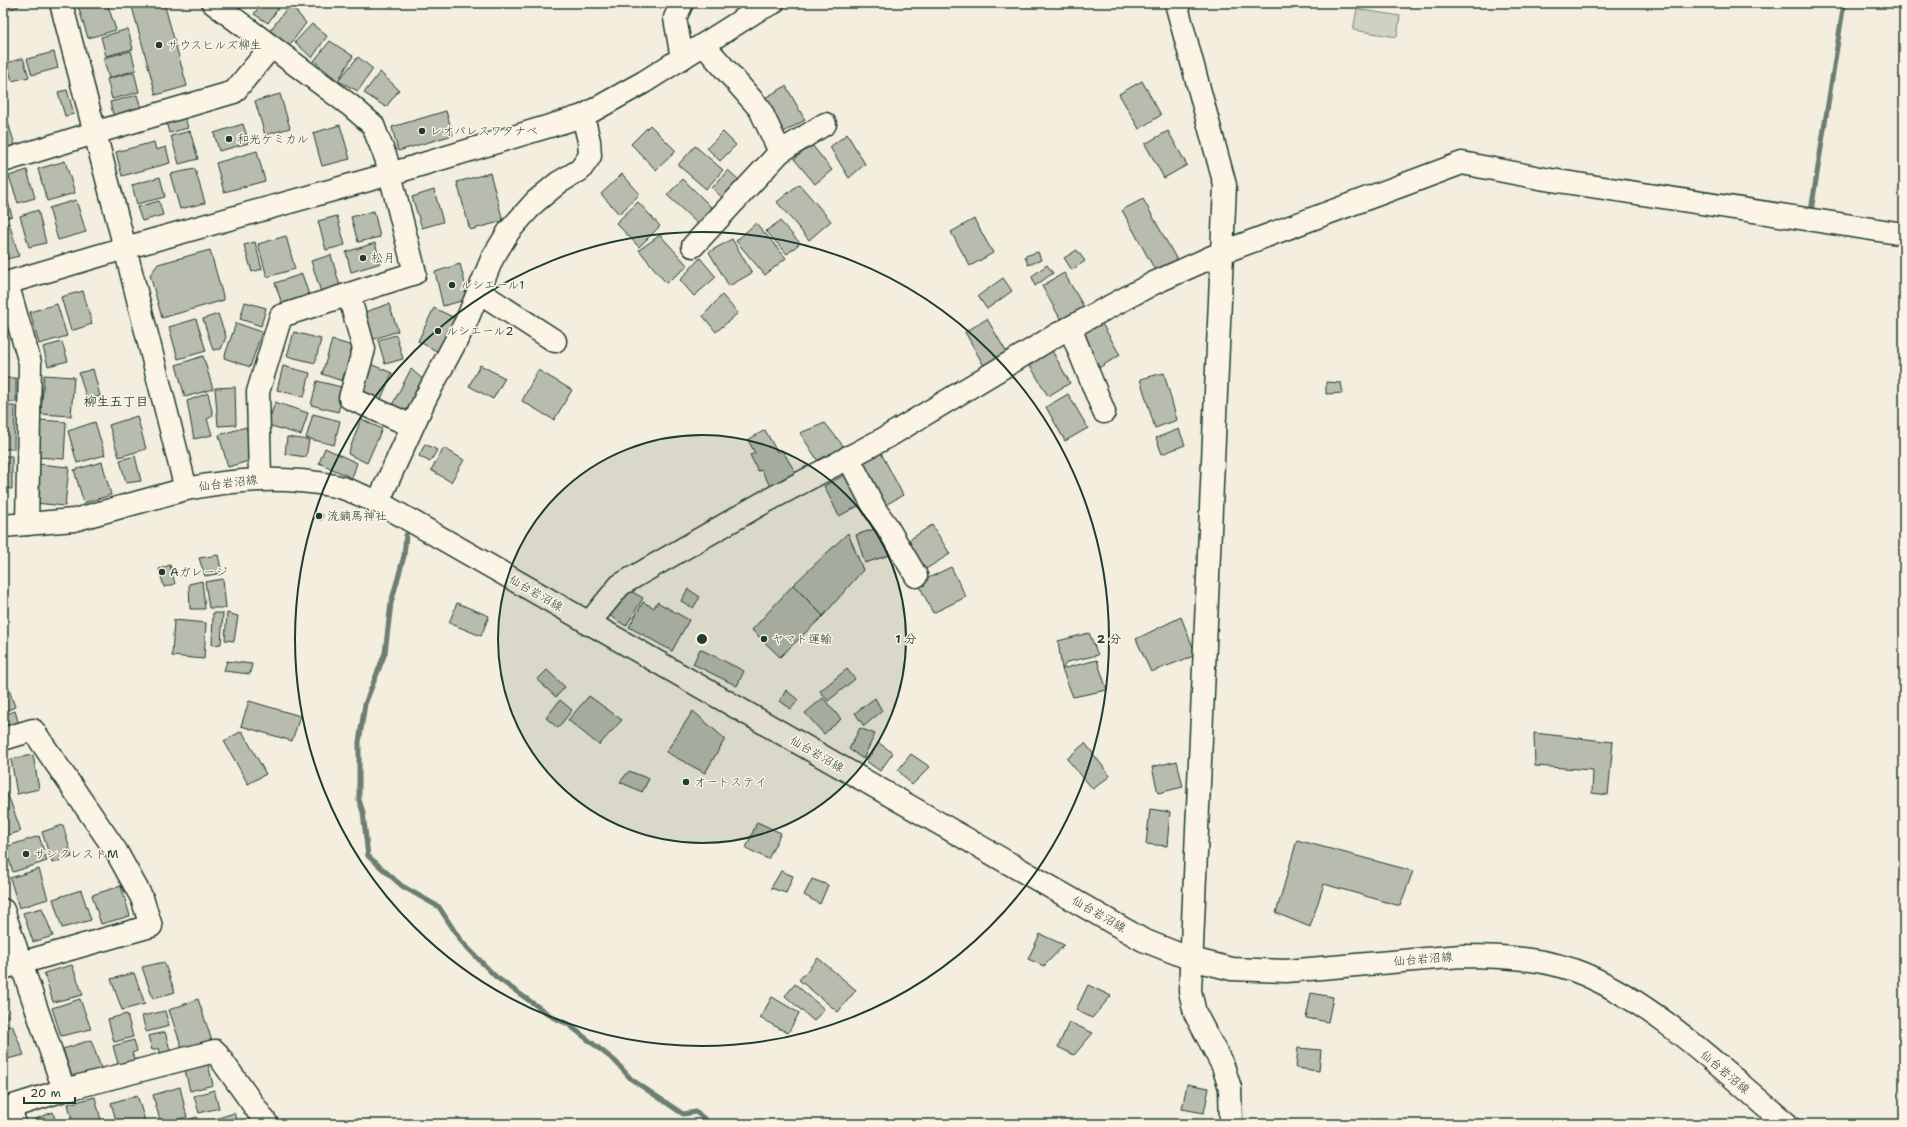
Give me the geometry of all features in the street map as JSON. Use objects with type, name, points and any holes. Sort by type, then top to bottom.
[{"type":"street","name":"仙台岩沼線","points":[[61,3],[186,489],[223,482],[260,478],[336,486],[378,502],[588,624],[1143,940],[1191,959],[1232,969],[1286,971],[1461,956],[1530,960],[1557,966],[1585,975],[1624,995],[1672,1027],[1787,1124]]},
{"type":"street","points":[[213,3],[351,106],[373,125],[390,174],[415,274],[281,316],[258,392],[260,478]]},
{"type":"street","points":[[682,3],[674,18],[682,58]]},
{"type":"street","points":[[27,524],[30,362],[5,283],[390,174],[582,116],[644,82],[758,10],[773,3]]},
{"type":"street","points":[[1176,3],[1225,184],[1190,991],[1195,1013],[1223,1066],[1230,1088],[1231,1124]]},
{"type":"street","points":[[704,45],[760,109],[780,152]]},
{"type":"street","points":[[3,161],[234,92],[271,47]]},
{"type":"street","points":[[378,502],[412,426],[466,322],[492,260],[509,231],[535,202],[558,183],[580,170],[590,156],[589,141],[582,116]]},
{"type":"street","points":[[694,246],[780,152],[825,124]]},
{"type":"street","points":[[588,624],[620,585],[761,504],[887,437],[1070,328],[1154,283],[1223,252],[1462,163],[1545,180],[1904,234]]},
{"type":"street","points":[[479,292],[555,341]]},
{"type":"street","points":[[349,295],[364,349],[350,398],[412,426]]},
{"type":"street","points":[[1070,328],[1104,412]]},
{"type":"street","points":[[848,457],[876,511],[916,576]]},
{"type":"street","points":[[3,526],[74,520],[186,489]]},
{"type":"street","points":[[3,739],[33,730],[116,851],[142,898],[151,926],[12,966]]},
{"type":"street","points":[[3,910],[12,966],[64,1090]]},
{"type":"street","points":[[15,1124],[10,1107],[64,1090],[215,1052],[267,1124]]},
{"type":"shaded area","points":[[1357,9],[1400,16],[1397,37],[1353,30]]},
{"type":"building","points":[[3,3],[18,3],[19,6],[3,11]]},
{"type":"building","points":[[87,3],[107,3],[116,30],[88,38],[78,6]]},
{"type":"building","name":"サウスヒルズ柳生","points":[[131,3],[164,3],[187,86],[156,95]]},
{"type":"building","points":[[262,3],[282,3],[268,23],[254,14]]},
{"type":"building","points":[[290,4],[306,23],[289,46],[269,32]]},
{"type":"building","points":[[312,24],[327,36],[312,58],[295,42]]},
{"type":"building","points":[[128,29],[133,49],[106,56],[101,37]]},
{"type":"building","points":[[330,41],[353,56],[338,81],[314,61]]},
{"type":"building","points":[[131,51],[136,70],[109,78],[103,58]]},
{"type":"building","points":[[54,52],[58,68],[32,75],[27,59]]},
{"type":"building","points":[[358,57],[373,69],[358,91],[338,81]]},
{"type":"building","points":[[23,58],[29,77],[12,81],[7,63]]},
{"type":"building","points":[[134,72],[139,92],[112,99],[107,79]]},
{"type":"building","points":[[380,72],[399,90],[386,107],[364,93]]},
{"type":"building","points":[[1142,81],[1161,115],[1139,129],[1119,94]]},
{"type":"building","points":[[786,86],[805,120],[782,133],[763,99]]},
{"type":"building","points":[[67,90],[74,114],[65,116],[58,92]]},
{"type":"building","points":[[280,94],[290,128],[265,135],[255,101]]},
{"type":"building","points":[[137,95],[143,114],[115,122],[110,102]]},
{"type":"building","name":"レオパレスワタナベ","points":[[446,111],[453,135],[398,151],[392,127]]},
{"type":"building","points":[[184,113],[188,128],[169,133],[165,118]]},
{"type":"building","points":[[6,116],[16,148],[3,152],[3,117]]},
{"type":"building","points":[[243,124],[249,143],[219,151],[214,133]]},
{"type":"building","points":[[340,125],[350,159],[322,166],[313,133]]},
{"type":"building","points":[[650,125],[676,151],[656,170],[631,144]]},
{"type":"building","points":[[190,131],[198,159],[179,164],[171,136]]},
{"type":"building","points":[[1168,131],[1187,165],[1164,178],[1145,144]]},
{"type":"building","points":[[723,132],[736,145],[720,161],[707,148]]},
{"type":"building","points":[[847,134],[865,164],[849,178],[830,147]]},
{"type":"building","points":[[154,142],[156,150],[166,147],[170,163],[122,176],[116,152]]},
{"type":"building","points":[[812,145],[832,170],[815,184],[794,159]]},
{"type":"building","points":[[695,146],[723,170],[706,189],[678,165]]},
{"type":"building","points":[[257,151],[265,181],[224,192],[216,163]]},
{"type":"building","points":[[65,161],[75,193],[47,201],[38,169]]},
{"type":"building","points":[[195,169],[205,203],[180,209],[170,174]]},
{"type":"building","points":[[27,170],[35,198],[18,203],[9,176]]},
{"type":"building","points":[[728,170],[742,183],[726,201],[712,188]]},
{"type":"building","points":[[490,173],[503,221],[470,230],[457,182]]},
{"type":"building","points":[[622,174],[640,194],[619,214],[601,194]]},
{"type":"building","points":[[160,177],[165,197],[137,204],[132,185]]},
{"type":"building","points":[[683,179],[713,209],[698,224],[667,195]]},
{"type":"building","points":[[3,184],[12,216],[3,219]]},
{"type":"building","points":[[799,184],[831,221],[809,240],[777,202]]},
{"type":"building","points":[[434,190],[443,222],[422,228],[412,197]]},
{"type":"building","points":[[1143,199],[1177,260],[1155,270],[1122,210]]},
{"type":"building","points":[[76,200],[86,232],[58,240],[49,208]]},
{"type":"building","points":[[159,201],[163,215],[142,221],[137,207]]},
{"type":"building","points":[[638,202],[660,226],[639,247],[616,223]]},
{"type":"building","points":[[38,210],[46,243],[29,247],[20,216]]},
{"type":"building","points":[[374,211],[380,237],[358,242],[351,217]]},
{"type":"building","points":[[337,216],[345,245],[326,250],[318,221]]},
{"type":"building","points":[[974,219],[993,253],[970,266],[951,232]]},
{"type":"building","points":[[780,221],[800,243],[787,254],[766,231]]},
{"type":"building","points":[[9,223],[19,256],[3,260],[3,225]]},
{"type":"building","points":[[756,223],[786,258],[765,275],[736,241]]},
{"type":"building","points":[[660,235],[688,266],[666,283],[639,250]]},
{"type":"building","points":[[286,236],[295,269],[267,277],[258,244]]},
{"type":"building","points":[[732,239],[752,273],[729,286],[709,252]]},
{"type":"building","points":[[255,242],[262,269],[252,272],[244,245]]},
{"type":"building","points":[[375,243],[381,263],[351,272],[346,252]]},
{"type":"building","points":[[210,250],[224,300],[162,318],[150,275],[158,264]]},
{"type":"building","points":[[1077,250],[1085,261],[1072,270],[1064,258]]},
{"type":"building","points":[[1038,252],[1041,260],[1028,265],[1025,256]]},
{"type":"building","points":[[331,255],[340,286],[321,292],[311,261]]},
{"type":"building","points":[[700,258],[716,277],[694,296],[680,280]]},
{"type":"building","name":"ルシエール1","points":[[460,264],[469,299],[443,306],[435,272]]},
{"type":"building","points":[[1047,265],[1053,273],[1035,286],[1032,276]]},
{"type":"building","points":[[1064,273],[1084,307],[1061,320],[1042,286]]},
{"type":"building","points":[[302,274],[311,301],[284,310],[275,283]]},
{"type":"building","points":[[1003,278],[1012,291],[987,309],[978,296]]},
{"type":"building","points":[[83,291],[92,324],[71,331],[61,297]]},
{"type":"building","points":[[722,295],[738,313],[716,332],[703,316]]},
{"type":"building","points":[[245,302],[266,308],[261,326],[240,319]]},
{"type":"building","points":[[57,304],[67,336],[39,344],[30,312]]},
{"type":"building","points":[[389,304],[398,331],[371,340],[362,313]]},
{"type":"building","name":"ルシエール2","points":[[434,308],[459,320],[442,354],[418,341]]},
{"type":"building","points":[[218,314],[226,337],[221,349],[213,350],[203,319]]},
{"type":"building","points":[[196,319],[206,351],[178,359],[169,327]]},
{"type":"building","points":[[987,319],[1007,353],[984,366],[965,332]]},
{"type":"building","points":[[1101,322],[1120,355],[1097,369],[1078,335]]},
{"type":"building","points":[[236,323],[262,332],[250,367],[224,358]]},
{"type":"building","points":[[294,332],[321,339],[315,363],[287,356]]},
{"type":"building","points":[[396,335],[403,359],[385,364],[378,340]]},
{"type":"building","points":[[332,340],[353,346],[342,381],[322,374]]},
{"type":"building","points":[[62,342],[68,361],[48,366],[43,347]]},
{"type":"building","points":[[1051,349],[1070,383],[1048,396],[1028,362]]},
{"type":"building","points":[[203,356],[213,389],[185,397],[176,365]]},
{"type":"building","points":[[370,364],[392,373],[378,406],[358,396]]},
{"type":"building","points":[[480,365],[505,378],[493,399],[469,386]]},
{"type":"building","points":[[283,366],[310,373],[304,397],[277,390]]},
{"type":"building","points":[[93,369],[100,396],[87,400],[79,373]]},
{"type":"building","points":[[411,369],[427,383],[407,416],[390,409]]},
{"type":"building","points":[[538,370],[572,390],[554,420],[522,401]]},
{"type":"building","points":[[1164,373],[1177,420],[1155,428],[1140,379]]},
{"type":"building","points":[[44,375],[74,377],[71,416],[41,414]]},
{"type":"building","points":[[3,378],[16,378],[16,402],[3,402]]},
{"type":"building","points":[[317,381],[345,388],[338,412],[311,405]]},
{"type":"building","points":[[1326,382],[1341,383],[1343,393],[1326,394]]},
{"type":"building","points":[[235,387],[236,425],[218,426],[215,388]]},
{"type":"building","points":[[208,393],[213,416],[207,419],[212,435],[194,439],[187,401]]},
{"type":"building","points":[[1068,394],[1088,428],[1065,441],[1046,407]]},
{"type":"building","points":[[275,402],[308,413],[301,435],[268,425]]},
{"type":"building","points":[[3,406],[15,406],[14,449],[3,449]]},
{"type":"building","points":[[313,414],[340,421],[334,445],[306,438]]},
{"type":"building","points":[[137,416],[146,449],[119,457],[109,425]]},
{"type":"building","points":[[361,419],[382,429],[367,463],[348,454]]},
{"type":"building","points":[[40,420],[66,422],[64,459],[37,457]]},
{"type":"building","points":[[95,422],[105,455],[77,463],[68,431]]},
{"type":"building","points":[[825,423],[844,447],[820,464],[800,433]]},
{"type":"building","points":[[246,427],[256,459],[228,467],[219,435]]},
{"type":"building","points":[[1179,429],[1185,445],[1162,454],[1156,438]]},
{"type":"building","points":[[765,430],[777,452],[782,450],[797,475],[772,489],[761,470],[758,471],[750,455],[755,453],[748,440]]},
{"type":"building","points":[[287,437],[309,440],[306,457],[285,454]]},
{"type":"building","points":[[425,444],[437,450],[430,462],[419,456]]},
{"type":"building","points":[[325,448],[357,463],[352,478],[319,463]]},
{"type":"building","points":[[444,448],[464,460],[451,482],[431,470]]},
{"type":"building","points":[[880,451],[903,495],[880,508],[856,463]]},
{"type":"building","points":[[3,456],[12,456],[12,489],[3,488]]},
{"type":"building","points":[[135,456],[141,481],[126,483],[120,460]]},
{"type":"building","points":[[102,462],[111,495],[84,503],[74,470]]},
{"type":"building","points":[[38,464],[69,467],[65,506],[35,503]]},
{"type":"building","points":[[850,472],[866,502],[839,516],[824,486]]},
{"type":"building","points":[[317,513],[323,515],[321,520],[315,518]]},
{"type":"building","points":[[886,525],[896,553],[865,563],[856,535]]},
{"type":"building","points":[[932,525],[950,554],[921,572],[903,544]]},
{"type":"building","points":[[848,533],[863,570],[823,616],[793,585]]},
{"type":"building","points":[[218,555],[222,573],[205,576],[199,558]]},
{"type":"building","points":[[170,565],[175,584],[164,587],[159,569]]},
{"type":"building","points":[[951,567],[966,597],[933,613],[918,583]]},
{"type":"building","points":[[223,579],[226,608],[209,608],[205,582]]},
{"type":"building","points":[[202,581],[205,609],[190,609],[189,584]]},
{"type":"building","points":[[793,585],[823,616],[780,657],[752,630]]},
{"type":"building","points":[[625,588],[643,598],[626,626],[609,615]]},
{"type":"building","points":[[688,589],[700,597],[693,608],[681,601]]},
{"type":"building","points":[[643,602],[654,608],[657,602],[689,620],[672,651],[629,627]]},
{"type":"building","points":[[457,603],[489,616],[481,636],[449,623]]},
{"type":"building","points":[[213,613],[223,613],[221,644],[212,645]]},
{"type":"building","points":[[227,613],[238,616],[234,641],[225,640]]},
{"type":"building","points":[[1181,617],[1196,655],[1151,672],[1136,639]]},
{"type":"building","points":[[174,620],[206,623],[204,659],[172,656]]},
{"type":"building","points":[[1089,633],[1098,655],[1067,662],[1062,669],[1058,641]]},
{"type":"building","points":[[700,649],[744,671],[737,686],[693,664]]},
{"type":"building","points":[[1097,660],[1107,690],[1073,697],[1062,669]]},
{"type":"building","points":[[227,661],[252,664],[250,674],[224,671]]},
{"type":"building","points":[[847,669],[855,679],[828,701],[820,691]]},
{"type":"building","points":[[547,670],[565,687],[556,697],[537,680]]},
{"type":"building","points":[[3,678],[5,678],[15,707],[3,712]]},
{"type":"building","points":[[786,690],[798,700],[791,709],[780,701]]},
{"type":"building","points":[[589,696],[622,720],[599,745],[568,720]]},
{"type":"building","points":[[823,698],[841,719],[824,734],[805,713]]},
{"type":"building","points":[[875,698],[882,711],[864,726],[855,713]]},
{"type":"building","points":[[560,700],[572,710],[558,728],[546,718]]},
{"type":"building","points":[[249,701],[300,716],[292,741],[241,726]]},
{"type":"building","points":[[15,711],[20,728],[3,733],[3,715]]},
{"type":"building","points":[[693,711],[725,739],[705,773],[666,752]]},
{"type":"building","points":[[860,728],[875,734],[863,759],[849,749]]},
{"type":"building","points":[[242,731],[266,774],[248,784],[224,741]]},
{"type":"building","points":[[1534,733],[1613,742],[1608,795],[1592,793],[1593,770],[1535,766]]},
{"type":"building","points":[[879,743],[893,753],[880,771],[866,761]]},
{"type":"building","points":[[1085,743],[1110,776],[1093,789],[1067,759]]},
{"type":"building","points":[[911,754],[930,767],[912,785],[898,770]]},
{"type":"building","points":[[33,755],[39,789],[17,794],[11,759]]},
{"type":"building","points":[[1177,761],[1183,787],[1158,793],[1152,767]]},
{"type":"building","points":[[629,771],[649,779],[642,792],[620,782]]},
{"type":"building","points":[[8,795],[21,831],[3,837],[3,797]]},
{"type":"building","points":[[1150,809],[1170,812],[1167,846],[1146,844]]},
{"type":"building","points":[[757,822],[781,833],[768,859],[746,848]]},
{"type":"building","points":[[63,825],[72,857],[52,863],[42,832]]},
{"type":"building","name":"サンクレストM","points":[[39,836],[47,861],[13,872],[5,847]]},
{"type":"building","points":[[1297,840],[1413,871],[1400,906],[1324,884],[1310,927],[1276,913]]},
{"type":"building","points":[[39,869],[48,899],[19,908],[10,878]]},
{"type":"building","points":[[781,871],[793,876],[786,893],[771,888]]},
{"type":"building","points":[[812,879],[828,885],[820,904],[804,895]]},
{"type":"building","points":[[121,886],[130,916],[101,924],[92,895]]},
{"type":"building","points":[[81,890],[91,920],[62,928],[53,899]]},
{"type":"building","points":[[42,908],[53,936],[33,942],[23,913]]},
{"type":"building","points":[[1040,934],[1064,945],[1044,966],[1028,959]]},
{"type":"building","points":[[818,958],[856,990],[838,1012],[799,980]]},
{"type":"building","points":[[164,962],[175,992],[153,999],[142,967]]},
{"type":"building","points":[[72,965],[83,995],[53,1002],[44,973]]},
{"type":"building","points":[[134,973],[145,1004],[122,1010],[111,979]]},
{"type":"building","points":[[795,984],[824,1009],[814,1021],[785,996]]},
{"type":"building","points":[[1088,985],[1111,996],[1092,1018],[1076,1010]]},
{"type":"building","points":[[1311,993],[1333,997],[1328,1022],[1306,1018]]},
{"type":"building","points":[[772,997],[799,1013],[788,1033],[760,1018]]},
{"type":"building","points":[[80,999],[91,1029],[61,1036],[52,1008]]},
{"type":"building","points":[[198,999],[212,1041],[182,1048],[169,1010]]},
{"type":"building","points":[[3,1005],[8,1018],[3,1019]]},
{"type":"building","points":[[165,1011],[169,1026],[146,1032],[142,1016]]},
{"type":"building","points":[[127,1014],[133,1037],[114,1042],[108,1019]]},
{"type":"building","points":[[1069,1022],[1093,1033],[1074,1055],[1058,1047]]},
{"type":"building","points":[[12,1025],[24,1055],[3,1060],[3,1028]]},
{"type":"building","points":[[165,1032],[172,1057],[162,1060],[159,1048],[152,1050],[148,1036]]},
{"type":"building","points":[[91,1040],[102,1071],[72,1078],[63,1049]]},
{"type":"building","points":[[134,1040],[137,1051],[132,1053],[135,1062],[119,1067],[113,1046]]},
{"type":"building","points":[[1298,1048],[1321,1050],[1319,1071],[1296,1068]]},
{"type":"building","points":[[208,1064],[213,1085],[190,1091],[185,1070]]},
{"type":"building","points":[[1187,1084],[1209,1088],[1204,1113],[1182,1109]]},
{"type":"building","points":[[180,1087],[187,1117],[161,1124],[153,1095]]},
{"type":"building","points":[[214,1090],[219,1108],[199,1113],[194,1096]]},
{"type":"building","points":[[137,1095],[146,1124],[117,1124],[111,1103]]},
{"type":"building","points":[[95,1097],[102,1124],[73,1124],[68,1104]]},
{"type":"building","points":[[53,1112],[56,1124],[26,1124],[26,1123]]},
{"type":"building","points":[[234,1113],[238,1124],[207,1124],[206,1122]]},
{"type":"building","points":[[197,1117],[199,1124],[173,1124]]},
{"type":"waterway","points":[[1811,211],[1844,3]]},
{"type":"waterway","points":[[406,535],[404,556],[391,603],[385,653],[365,704],[359,742],[359,800],[363,812],[368,856],[402,886],[439,907],[461,941],[496,977],[554,1018],[568,1024],[615,1061],[631,1079],[683,1114],[696,1112],[711,1124]]},
{"type":"place","name":"サウスヒルズ柳生","points":[[159,45]]},
{"type":"place","name":"レオパレスワタナベ","points":[[422,131]]},
{"type":"place","name":"和光ケミカル","points":[[229,139]]},
{"type":"place","name":"松月","points":[[363,258]]},
{"type":"place","name":"ルシエール1","points":[[452,285]]},
{"type":"place","name":"ルシエール2","points":[[438,331]]},
{"type":"place","name":"流鏑馬神社","points":[[319,516]]},
{"type":"place","name":"Aガレージ","points":[[162,572]]},
{"type":"place","name":"ヤマト運輸","points":[[764,639]]},
{"type":"place","name":"オートステイ","points":[[686,782]]},
{"type":"place","name":"サンクレストM","points":[[26,854]]},
{"type":"district","name":"柳生五丁目","points":[[116,401]]}]
